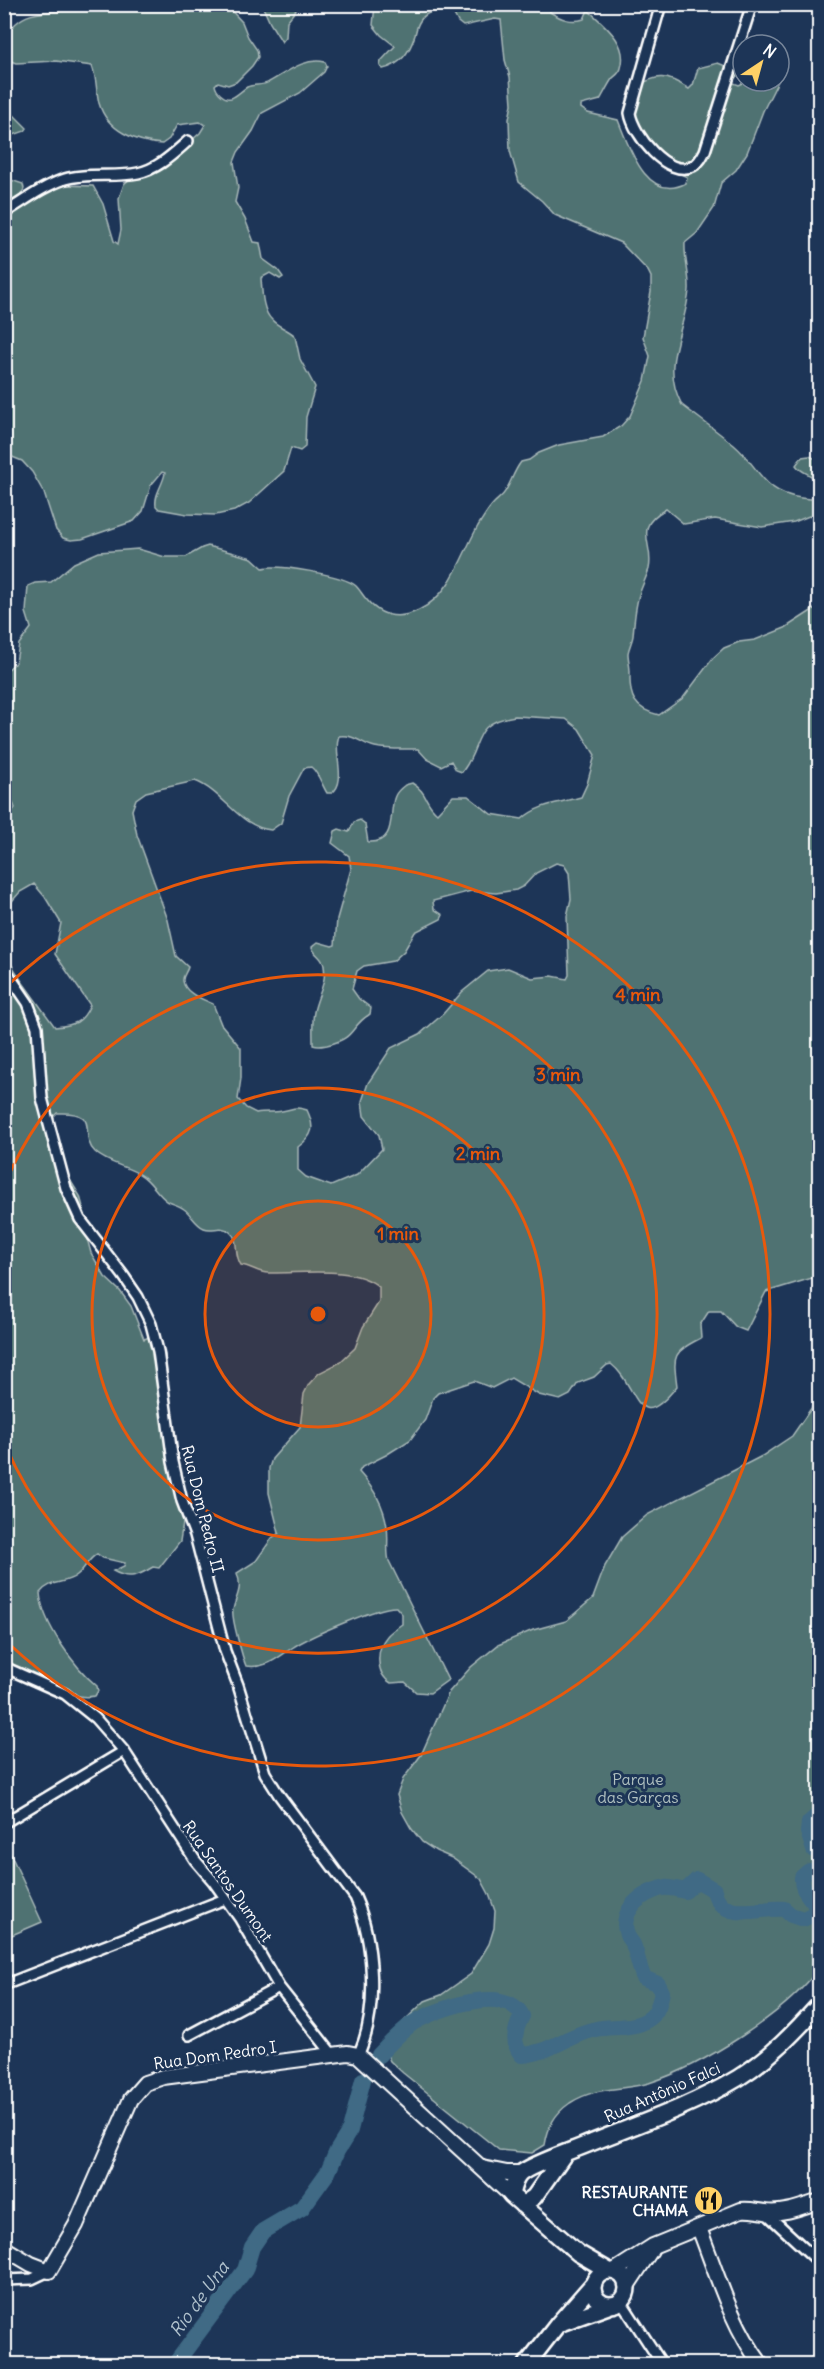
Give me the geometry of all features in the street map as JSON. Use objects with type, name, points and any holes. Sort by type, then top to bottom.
[{"type":"main road","name":"Rua Antônio Falci","points":[[521,2173],[693,2102],[737,2079],[768,2058],[797,2030],[819,2004]]},
{"type":"main road","points":[[517,2200],[534,2197],[565,2153]]},
{"type":"main road","points":[[543,2223],[543,2197],[540,2188],[530,2175],[521,2173],[514,2182],[517,2200],[543,2223],[578,2253],[623,2277],[627,2286],[626,2294],[616,2303],[558,2324]]},
{"type":"main road","points":[[578,2253],[594,2282],[594,2294],[601,2302],[616,2303]]},
{"type":"main road","points":[[528,2364],[598,2275],[612,2271]]},
{"type":"street","points":[[661,4],[630,113],[631,125],[645,144],[660,158],[678,168],[691,167],[699,161],[710,140],[752,4]]},
{"type":"street","points":[[4,213],[64,179],[138,173],[152,168],[188,141]]},
{"type":"street","name":"Rua Dom Pedro II","points":[[4,968],[28,1003],[37,1028],[42,1098],[66,1188],[80,1220],[123,1275],[138,1297],[151,1324],[158,1351],[173,1462],[182,1501],[195,1535],[225,1650],[265,1773],[355,1897],[361,1911],[370,1954],[371,1990],[364,2042],[358,2055]]},
{"type":"street","name":"Rua Santos Dumont","points":[[4,1667],[66,1694],[95,1718],[124,1751],[164,1815],[225,1899],[267,1963],[279,1987],[333,2055]]},
{"type":"street","points":[[4,1823],[124,1751]]},
{"type":"street","points":[[4,1985],[225,1899]]},
{"type":"street","points":[[189,2035],[279,1987]]},
{"type":"street","name":"Rua Dom Pedro I","points":[[49,2271],[76,2225],[131,2099],[145,2083],[163,2077],[333,2055],[358,2055]]},
{"type":"street","points":[[358,2055],[517,2200]]},
{"type":"street","points":[[480,2167],[507,2174],[521,2173]]},
{"type":"street","points":[[766,2213],[819,2201]]},
{"type":"street","points":[[612,2271],[653,2246],[741,2210],[756,2209],[766,2213],[819,2262]]},
{"type":"street","points":[[699,2228],[734,2318],[747,2346],[761,2364]]},
{"type":"street","points":[[627,2286],[653,2246]]},
{"type":"street","points":[[4,2248],[31,2264],[49,2271]]},
{"type":"street","points":[[4,2280],[32,2279],[49,2271]]},
{"type":"street","points":[[616,2303],[662,2364]]},
{"type":"green space","points":[[80,5],[226,5],[242,22],[257,50],[258,57],[236,82],[228,85],[218,82],[215,85],[226,98],[233,97],[247,87],[267,83],[303,64],[317,61],[325,62],[327,66],[324,72],[300,93],[262,113],[234,162],[238,188],[235,202],[254,242],[260,243],[263,259],[278,270],[283,277],[280,279],[270,273],[261,278],[266,311],[274,322],[295,336],[300,359],[315,387],[306,417],[305,447],[300,451],[291,448],[284,471],[249,503],[234,511],[216,515],[187,514],[159,509],[156,502],[165,473],[162,472],[151,485],[143,511],[134,521],[82,539],[71,540],[63,538],[56,530],[44,493],[32,472],[22,461],[5,454],[5,178],[23,184],[24,189],[18,200],[30,200],[63,185],[93,186],[103,204],[114,241],[118,244],[121,230],[119,198],[124,184],[132,177],[170,159],[200,133],[205,125],[200,122],[177,125],[169,139],[162,144],[142,141],[116,128],[103,113],[92,66],[56,61],[16,63],[5,59],[5,38],[18,21],[45,12],[76,11]]},
{"type":"green space","points":[[262,5],[300,5],[287,21],[286,37],[282,42],[270,23]]},
{"type":"green space","points":[[375,5],[549,5],[550,12],[566,20],[575,21],[584,19],[588,10],[614,35],[623,59],[620,71],[612,79],[600,100],[581,105],[581,108],[588,113],[618,120],[642,170],[660,186],[672,187],[686,183],[687,177],[660,163],[639,141],[633,121],[635,87],[656,78],[668,78],[689,89],[693,85],[698,68],[718,63],[731,68],[731,93],[772,93],[747,153],[736,170],[721,183],[714,208],[697,233],[685,243],[689,290],[673,361],[673,375],[682,405],[734,445],[769,485],[788,495],[819,498],[819,517],[809,516],[794,522],[762,527],[715,519],[684,524],[666,509],[655,516],[647,530],[649,569],[638,600],[628,653],[632,695],[635,701],[644,709],[659,715],[683,698],[713,658],[724,648],[739,642],[755,640],[785,628],[819,606],[819,1276],[766,1292],[746,1331],[736,1327],[721,1311],[709,1311],[700,1325],[701,1338],[684,1347],[677,1356],[675,1368],[677,1386],[653,1408],[645,1408],[639,1403],[620,1373],[611,1364],[594,1377],[578,1383],[570,1395],[560,1400],[539,1395],[511,1378],[492,1388],[474,1381],[438,1393],[433,1398],[425,1420],[410,1440],[362,1467],[359,1472],[374,1491],[386,1519],[389,1561],[448,1680],[430,1693],[416,1692],[405,1682],[391,1683],[382,1674],[379,1654],[383,1641],[402,1624],[402,1614],[396,1607],[375,1611],[327,1630],[260,1666],[246,1666],[233,1614],[239,1588],[237,1573],[256,1561],[272,1538],[279,1533],[269,1493],[269,1468],[272,1459],[300,1427],[304,1394],[309,1384],[319,1373],[339,1363],[355,1348],[363,1327],[379,1302],[379,1287],[368,1280],[341,1273],[268,1273],[241,1265],[237,1256],[235,1239],[230,1232],[201,1227],[184,1209],[163,1198],[141,1175],[95,1152],[90,1145],[85,1120],[80,1116],[71,1113],[57,1113],[53,1117],[67,1175],[80,1196],[89,1229],[88,1242],[91,1253],[105,1277],[120,1291],[131,1306],[144,1339],[150,1332],[159,1339],[165,1355],[168,1388],[163,1419],[169,1434],[185,1510],[180,1541],[159,1568],[153,1567],[133,1576],[124,1575],[113,1571],[124,1566],[125,1563],[103,1558],[97,1554],[77,1575],[53,1584],[40,1593],[42,1605],[53,1631],[70,1657],[97,1686],[98,1691],[95,1696],[76,1696],[28,1672],[5,1666],[5,954],[55,1027],[77,1022],[84,1016],[90,1005],[55,954],[61,923],[34,884],[20,892],[5,909],[5,821],[15,808],[13,803],[5,799],[5,672],[16,662],[19,644],[31,628],[26,612],[28,586],[51,582],[74,563],[99,552],[138,549],[165,557],[186,557],[208,546],[252,558],[263,568],[295,569],[338,578],[356,586],[373,606],[385,614],[398,616],[412,613],[430,603],[448,584],[478,526],[505,492],[521,462],[559,445],[603,437],[621,426],[630,416],[645,381],[650,356],[643,337],[651,292],[651,277],[648,271],[621,243],[555,215],[519,182],[510,151],[509,119],[512,104],[501,20],[495,19],[463,26],[458,22],[450,7],[429,13],[419,23],[404,57],[383,69],[380,66],[381,61],[395,46],[373,25]],"holes":[[[515,716],[566,719],[579,729],[595,755],[581,797],[542,807],[522,819],[491,814],[468,796],[453,796],[437,813],[421,790],[412,783],[405,785],[396,794],[390,826],[384,838],[368,842],[365,824],[360,820],[354,822],[349,832],[339,829],[335,831],[332,843],[349,856],[351,869],[337,919],[335,945],[318,942],[312,947],[323,963],[325,972],[313,1016],[313,1045],[327,1045],[343,1039],[370,1014],[371,1008],[359,999],[352,989],[357,971],[364,966],[393,961],[404,951],[415,932],[441,919],[443,915],[434,909],[433,901],[471,891],[496,893],[516,890],[524,886],[536,873],[556,863],[564,865],[569,873],[571,899],[567,916],[569,975],[567,979],[552,976],[532,978],[508,968],[488,971],[462,992],[443,1014],[420,1034],[391,1048],[368,1083],[362,1101],[364,1116],[379,1135],[382,1149],[357,1175],[331,1186],[306,1177],[298,1170],[298,1147],[307,1139],[312,1130],[307,1110],[297,1108],[256,1113],[246,1108],[238,1099],[241,1048],[221,1024],[213,1004],[195,996],[184,986],[183,977],[188,967],[176,956],[168,920],[137,835],[132,810],[136,799],[146,792],[195,781],[215,793],[250,823],[271,830],[281,823],[289,796],[304,768],[313,769],[327,793],[332,793],[337,788],[339,736],[349,736],[380,748],[418,749],[427,759],[441,766],[451,761],[456,770],[462,772],[484,729],[501,719]]]},
{"type":"green space","points":[[5,106],[27,128],[25,131],[5,138]]},
{"type":"green space","points":[[809,456],[819,460],[819,484],[796,465],[802,457]]},
{"type":"green space","name":"Parque das Garças","points":[[819,1397],[819,1968],[786,2003],[718,2051],[649,2083],[599,2091],[570,2103],[556,2116],[548,2132],[545,2145],[532,2153],[499,2150],[390,2061],[382,2042],[425,2001],[441,1995],[471,1974],[489,1944],[494,1928],[495,1911],[481,1879],[452,1858],[422,1842],[411,1828],[402,1812],[397,1795],[403,1779],[421,1755],[449,1692],[471,1667],[498,1645],[533,1630],[566,1621],[593,1598],[605,1566],[622,1537],[647,1515],[762,1456],[792,1436]]},
{"type":"green space","points":[[5,1842],[42,1922],[4,1938]]},
{"type":"waterway","name":"Rio de Una","points":[[820,1813],[809,1823],[808,1832],[814,1850],[820,1852]]},
{"type":"waterway","name":"Rio de Una","points":[[379,2055],[413,2023],[438,2011],[470,2002],[502,2001],[514,2006],[522,2016],[515,2036],[516,2046],[522,2055],[542,2051],[586,2031],[641,2023],[656,2012],[662,1992],[658,1984],[644,1978],[625,1929],[628,1912],[640,1898],[664,1888],[685,1891],[697,1880],[714,1890],[724,1907],[742,1912],[784,1909],[791,1915],[803,1919],[814,1914],[817,1908],[805,1890],[802,1877],[809,1871],[820,1869]]},
{"type":"waterway","name":"Rio de Una","points":[[175,2364],[245,2270],[252,2247],[263,2231],[302,2208],[328,2172],[350,2130],[363,2080]]},
{"type":"place","name":"RESTAURANTE CHAMA","points":[[709,2201]]}]
